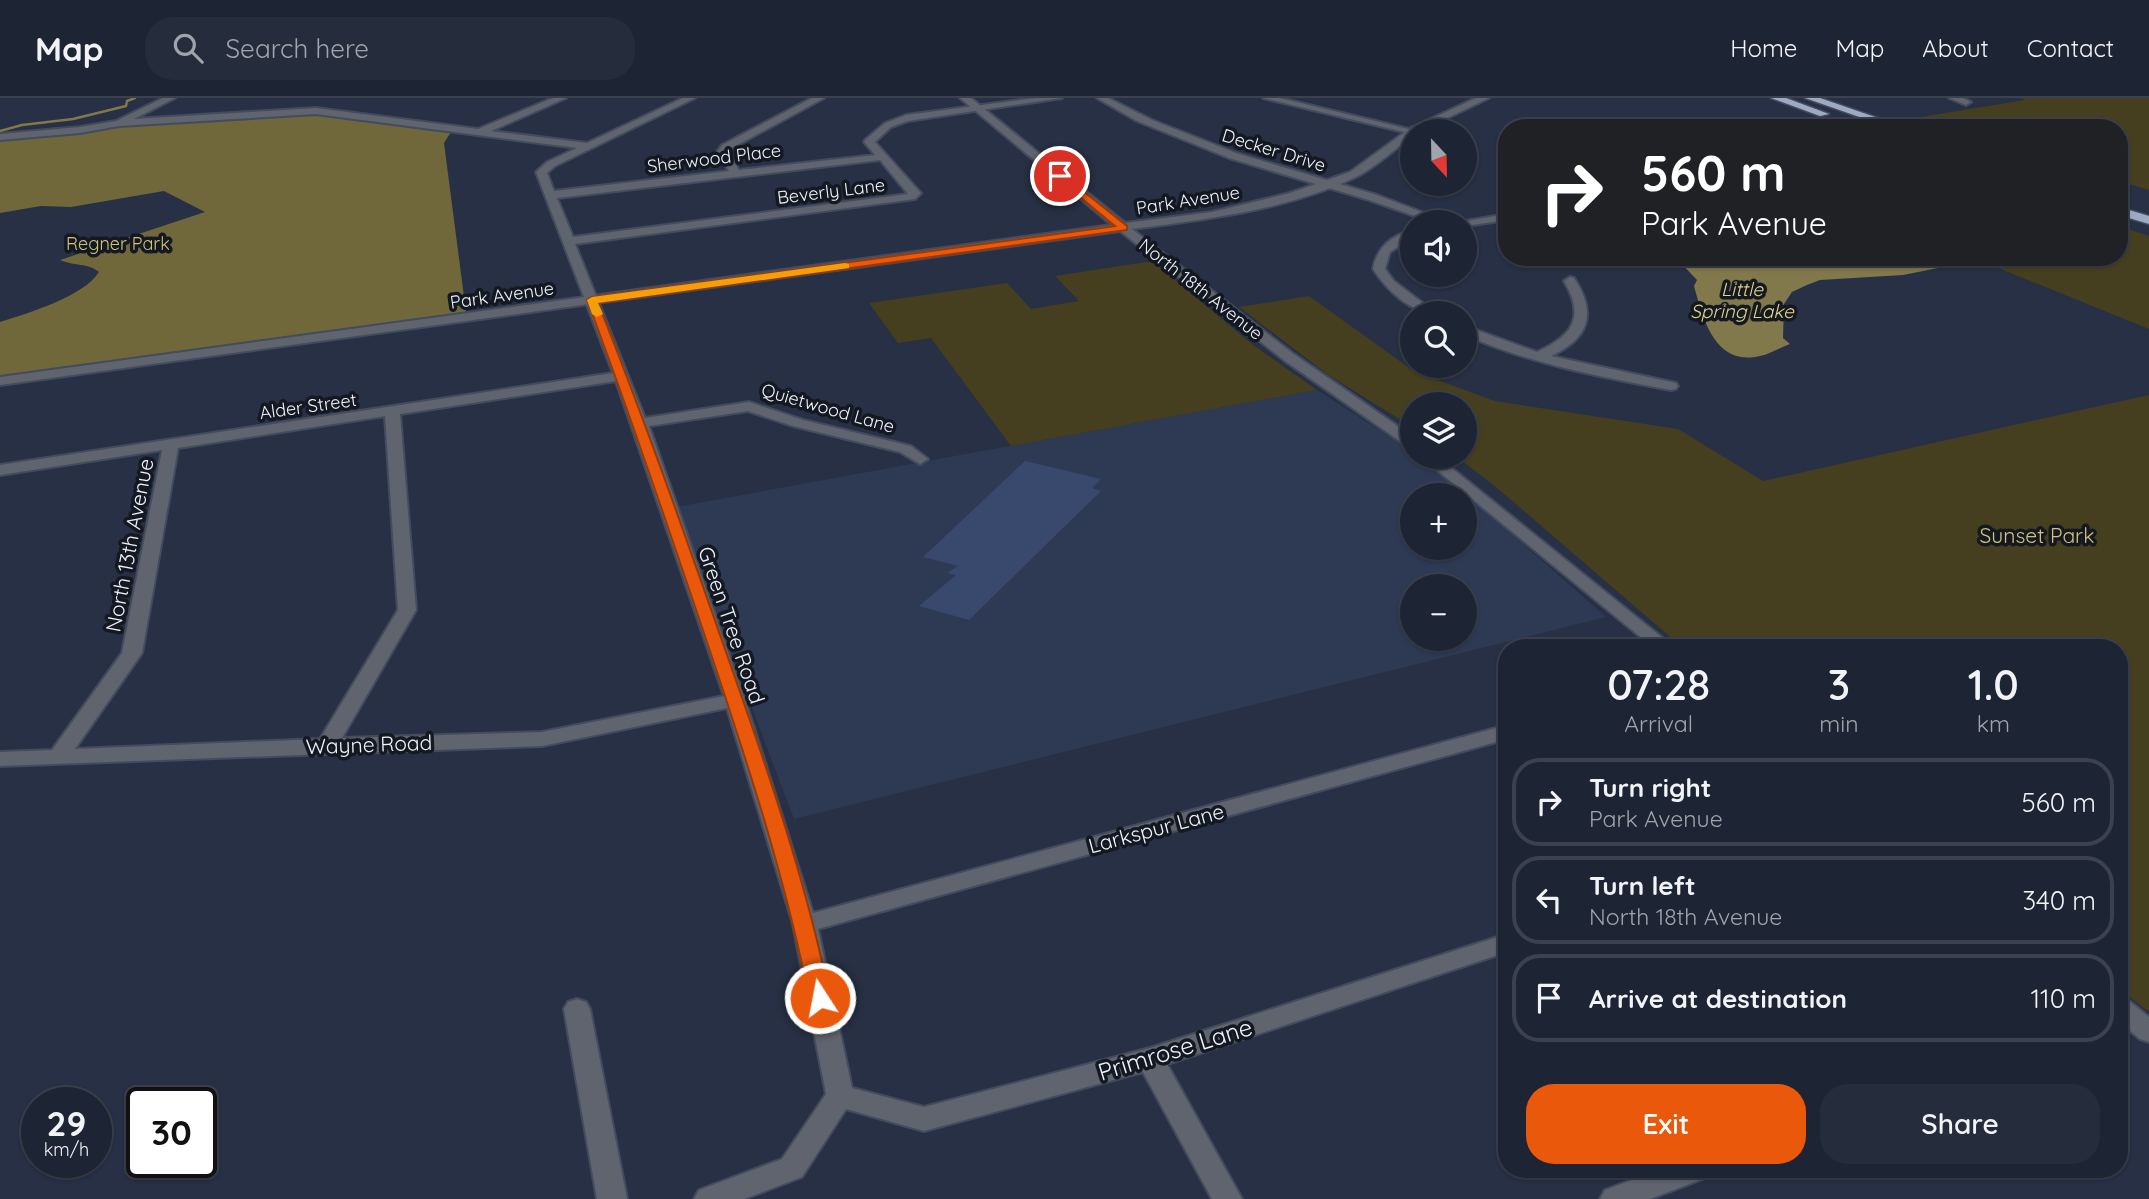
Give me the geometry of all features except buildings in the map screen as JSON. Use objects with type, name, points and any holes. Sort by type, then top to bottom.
[{"type":"highway","points":[[1776,98],[1840,119]]},
{"type":"highway","points":[[1810,98],[1874,119]]},
{"type":"highway","points":[[2128,201],[2149,208]]},
{"type":"highway","points":[[2128,214],[2149,220]]},
{"type":"street","points":[[119,123],[170,98]]},
{"type":"street","points":[[480,132],[561,98]]},
{"type":"street","name":"Green Tree Road","points":[[690,98],[587,146],[541,172],[640,423],[734,700],[805,924],[840,1096]]},
{"type":"street","points":[[736,173],[722,152],[726,147],[818,98]]},
{"type":"street","name":"North 18th Avenue","points":[[965,98],[1123,228],[1290,358],[1400,435]]},
{"type":"street","name":"Beverly Lane","points":[[570,241],[911,197],[915,193],[869,142],[888,125],[906,118],[1057,98]]},
{"type":"street","name":"Decker Drive","points":[[1102,98],[1190,141],[1244,161],[1412,210]]},
{"type":"street","points":[[1268,98],[1400,128]]},
{"type":"street","points":[[1954,98],[1966,102]]},
{"type":"street","name":"Park Avenue","points":[[1436,119],[1476,99]]},
{"type":"street","points":[[0,137],[80,130],[119,123],[316,111],[587,146]]},
{"type":"street","name":"Park Avenue","points":[[0,381],[1123,228],[1252,207],[1354,173],[1400,140]]},
{"type":"street","name":"Sherwood Place","points":[[551,195],[880,157]]},
{"type":"street","points":[[1477,221],[1498,218]]},
{"type":"street","points":[[1400,239],[1394,241],[1381,255],[1379,270],[1389,284],[1413,301]]},
{"type":"street","points":[[1539,357],[1570,340],[1581,323],[1577,290],[1570,281]]},
{"type":"street","points":[[1477,336],[1490,342],[1588,370],[1671,386]]},
{"type":"street","name":"Alder Street","points":[[0,470],[392,413],[622,376]]},
{"type":"street","name":"Quietwood Lane","points":[[640,423],[749,406],[776,417],[848,437],[905,449],[920,459]]},
{"type":"street","points":[[327,745],[407,610],[392,413]]},
{"type":"street","name":"North 13th Avenue","points":[[58,757],[132,653],[171,445]]},
{"type":"street","points":[[1444,469],[1655,639]]},
{"type":"street","name":"Wayne Road","points":[[0,759],[542,739],[734,700]]},
{"type":"street","name":"Larkspur Lane","points":[[805,924],[1498,734]]},
{"type":"street","name":"Primrose Lane","points":[[840,1096],[924,1119],[1150,1059],[1498,946]]},
{"type":"street","points":[[577,1009],[612,1199]]},
{"type":"street","points":[[2128,1015],[2149,1032]]},
{"type":"street","points":[[1150,1059],[1227,1199]]},
{"type":"street","points":[[709,1199],[792,1168],[840,1096]]},
{"type":"street","points":[[1615,1199],[1671,1178]]},
{"type":"shaded area","points":[[1317,390],[1400,443],[1400,469],[1436,469],[1454,483],[1400,483],[1400,560],[1477,560],[1477,503],[1606,617],[1518,639],[1498,639],[1498,644],[1477,649],[1477,574],[1400,574],[1400,651],[1469,651],[794,819],[676,507]]},
{"type":"green space","points":[[2020,98],[2149,98],[2149,190],[2128,184],[2128,119],[1921,117],[2025,100]]},
{"type":"green space","name":"Regner Park","points":[[305,114],[451,132],[444,143],[466,312],[0,376],[0,322],[68,296],[81,289],[99,272],[91,267],[60,260],[205,212],[164,191],[71,207],[41,206],[0,213],[0,139],[120,125]]},
{"type":"green space","points":[[2128,229],[2149,236],[2149,329],[1993,266],[2128,266]]},
{"type":"green space","points":[[1152,261],[1253,345],[1317,390],[1011,446],[931,338],[898,343],[869,303],[1007,283],[1031,309],[1079,301],[1055,276]]},
{"type":"green space","name":"Sunset Park","points":[[1309,296],[1400,361],[1400,378],[1432,378],[1470,392],[1400,392],[1400,420],[1327,374],[1239,307]]},
{"type":"green space","name":"Sunset Park","points":[[1477,394],[1495,401],[1678,429],[1763,481],[2149,395],[2149,1012],[2128,996],[2128,639],[1673,639],[1473,469],[1477,469]]},
{"type":"water","name":"Little Spring Lake","points":[[1684,266],[1944,266],[1903,275],[1820,280],[1807,285],[1792,292],[1784,304],[1783,338],[1790,344],[1764,355],[1745,358],[1732,354],[1714,338],[1707,326],[1694,286],[1697,280]]},
{"type":"waterway","points":[[0,131],[22,125],[73,119],[126,106],[127,101],[135,98]]},
{"type":"slow traffic","points":[[597,314],[592,300],[845,266]]},
{"type":"route","points":[[820,998],[805,924],[734,700],[640,423],[592,300],[1123,228],[1060,176]]}]
